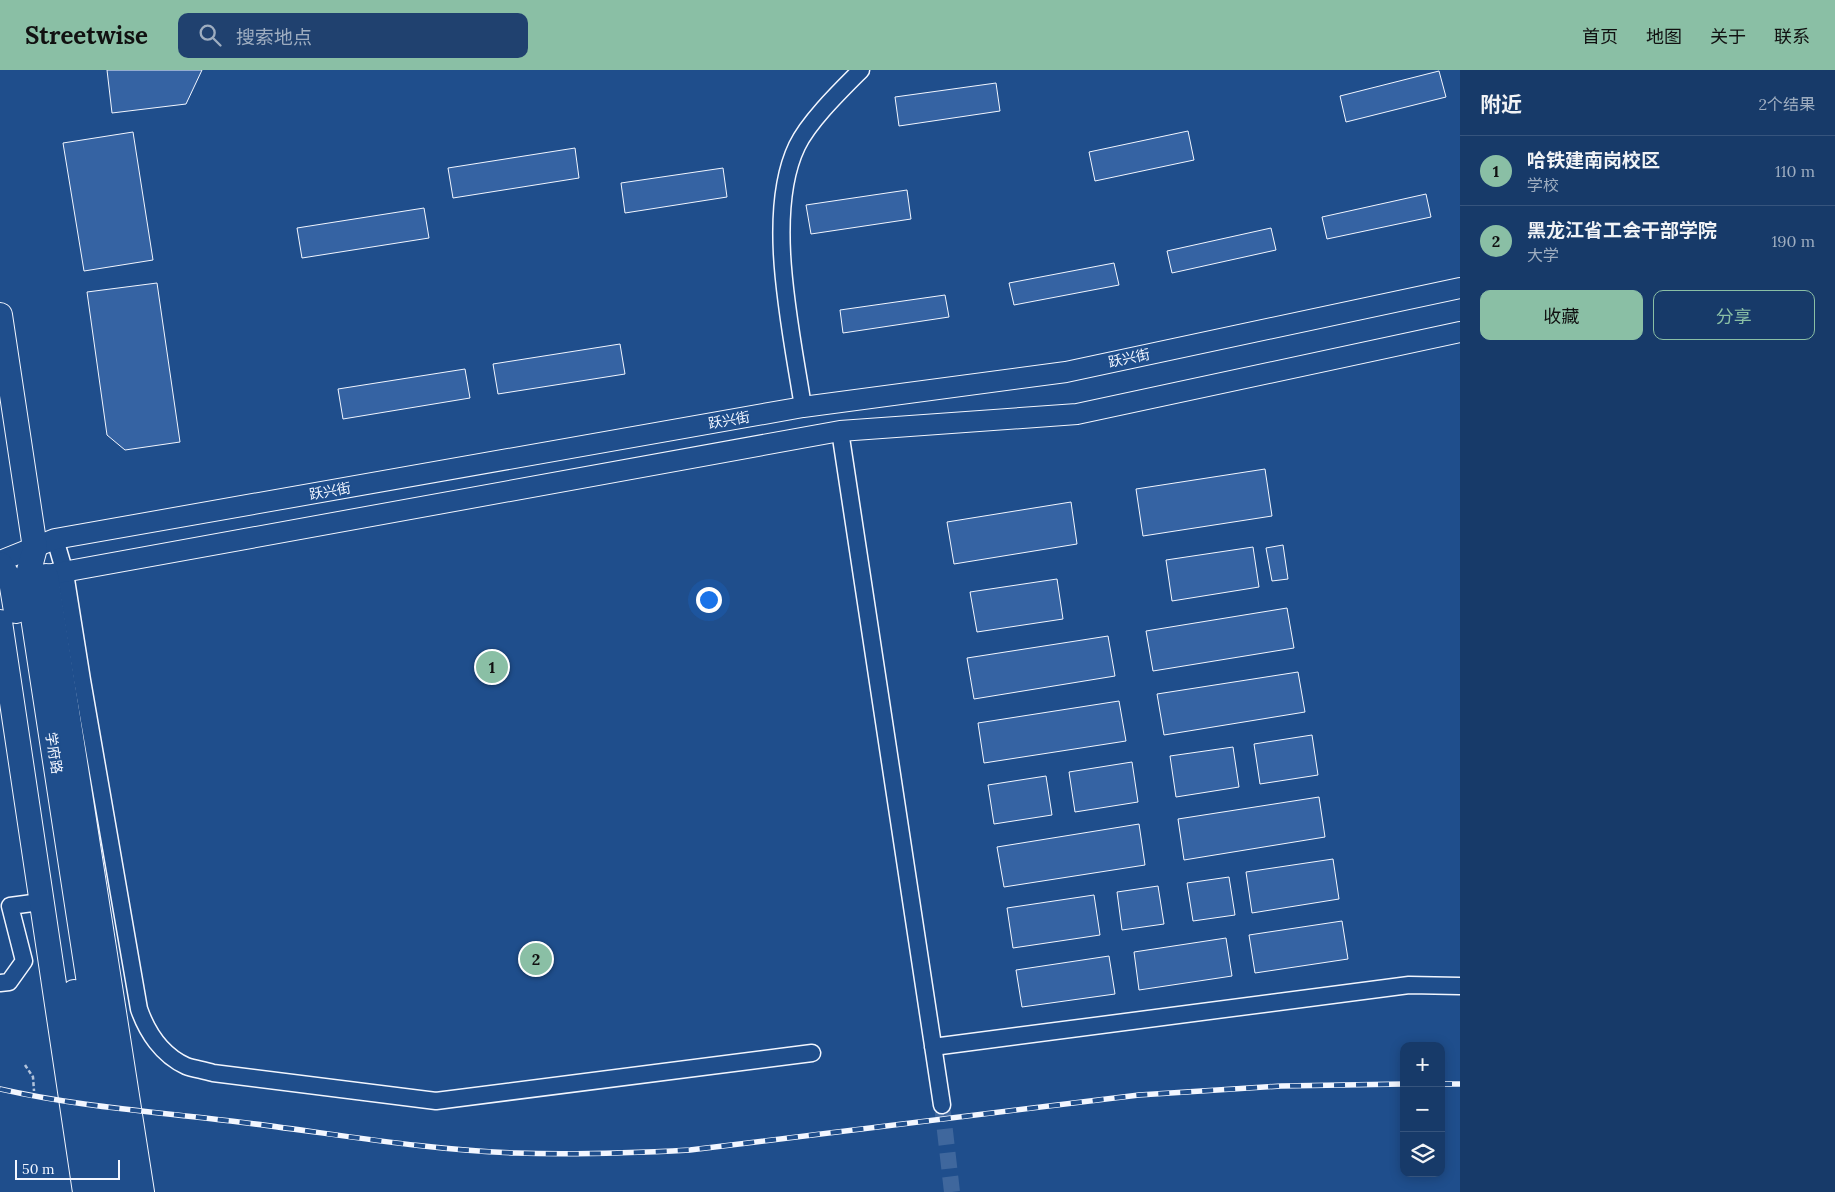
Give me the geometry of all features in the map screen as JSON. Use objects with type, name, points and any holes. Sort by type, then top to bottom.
[{"type":"highway","name":"学府路","points":[[0,315],[45,544],[21,574],[104,1192]]},
{"type":"highway","name":"学府路","points":[[21,574],[121,1192]]},
{"type":"highway","points":[[21,574],[142,1192]]},
{"type":"highway","points":[[0,622],[40,902],[85,1192]]},
{"type":"main road","name":"跃兴街","points":[[45,544],[803,407],[1066,372],[1460,288]]},
{"type":"main road","points":[[21,574],[840,431],[1077,414],[1460,332]]},
{"type":"street","points":[[803,407],[784,273],[782,232],[786,180],[796,148],[802,137],[861,70]]},
{"type":"street","points":[[840,431],[942,1106]]},
{"type":"street","points":[[45,544],[21,574],[144,1022],[160,1046],[186,1066],[213,1073],[436,1102],[812,1053]]},
{"type":"street","points":[[0,983],[9,982],[24,961],[10,906],[40,902]]},
{"type":"street","points":[[933,1047],[1409,984],[1460,986]]},
{"type":"path","points":[[25,1065],[33,1077],[34,1091]]},
{"type":"building","points":[[107,70],[202,70],[186,104],[112,113]]},
{"type":"building","points":[[1439,71],[1446,97],[1346,122],[1340,96]]},
{"type":"building","points":[[996,83],[1000,111],[899,126],[895,97]]},
{"type":"building","points":[[1188,131],[1194,160],[1095,181],[1089,152]]},
{"type":"building","points":[[133,132],[153,260],[84,271],[63,143]]},
{"type":"building","points":[[575,148],[579,178],[453,198],[448,168]]},
{"type":"building","points":[[723,168],[727,197],[625,213],[621,183]]},
{"type":"building","points":[[907,190],[911,219],[811,234],[806,205]]},
{"type":"building","points":[[1426,194],[1431,217],[1327,239],[1322,217]]},
{"type":"building","points":[[424,208],[429,238],[302,258],[297,228]]},
{"type":"building","points":[[1271,228],[1276,250],[1172,273],[1167,251]]},
{"type":"building","points":[[1114,263],[1119,285],[1014,305],[1009,283]]},
{"type":"building","points":[[157,283],[180,442],[125,450],[107,435],[87,292]]},
{"type":"building","points":[[945,295],[949,317],[843,333],[840,310]]},
{"type":"building","points":[[620,344],[625,374],[498,394],[493,364]]},
{"type":"building","points":[[465,369],[470,398],[343,419],[338,389]]},
{"type":"building","points":[[1265,469],[1272,516],[1143,536],[1136,489]]},
{"type":"building","points":[[1071,502],[1077,544],[954,564],[947,522]]},
{"type":"building","points":[[1283,545],[1288,579],[1272,581],[1266,548]]},
{"type":"building","points":[[1253,547],[1259,587],[1172,601],[1166,560]]},
{"type":"building","points":[[1057,579],[1063,619],[977,632],[970,592]]},
{"type":"building","points":[[1287,608],[1294,648],[1153,671],[1146,631]]},
{"type":"building","points":[[1108,636],[1115,676],[974,699],[967,658]]},
{"type":"building","points":[[1298,672],[1305,712],[1164,735],[1157,694]]},
{"type":"building","points":[[1119,701],[1126,741],[984,763],[978,723]]},
{"type":"building","points":[[1312,735],[1318,775],[1260,784],[1254,744]]},
{"type":"building","points":[[1233,747],[1239,787],[1176,797],[1170,756]]},
{"type":"building","points":[[1132,762],[1138,802],[1075,812],[1069,772]]},
{"type":"building","points":[[1046,776],[1052,815],[994,824],[988,785]]},
{"type":"building","points":[[1319,797],[1325,837],[1184,860],[1178,819]]},
{"type":"building","points":[[1139,824],[1145,865],[1004,887],[997,847]]},
{"type":"building","points":[[1333,859],[1339,899],[1252,913],[1246,872]]},
{"type":"building","points":[[1229,877],[1235,915],[1193,921],[1187,883]]},
{"type":"building","points":[[1158,886],[1164,924],[1122,930],[1117,892]]},
{"type":"building","points":[[1094,895],[1100,935],[1013,948],[1007,908]]},
{"type":"building","points":[[1342,921],[1348,959],[1255,973],[1249,935]]},
{"type":"building","points":[[1226,938],[1232,976],[1139,990],[1134,952]]},
{"type":"building","points":[[1109,956],[1115,994],[1022,1007],[1016,970]]},
{"type":"tunnel","points":[[942,1105],[952,1192]]},
{"type":"railway","points":[[0,1089],[89,1105],[239,1122],[412,1145],[481,1151],[581,1154],[690,1150],[1139,1095],[1281,1086],[1400,1084]]},
{"type":"railway","points":[[1445,1084],[1460,1084]]},
{"type":"place","name":"哈铁建南岗校区","points":[[492,667]]},
{"type":"place","name":"黑龙江省工会干部学院","points":[[536,959]]}]
